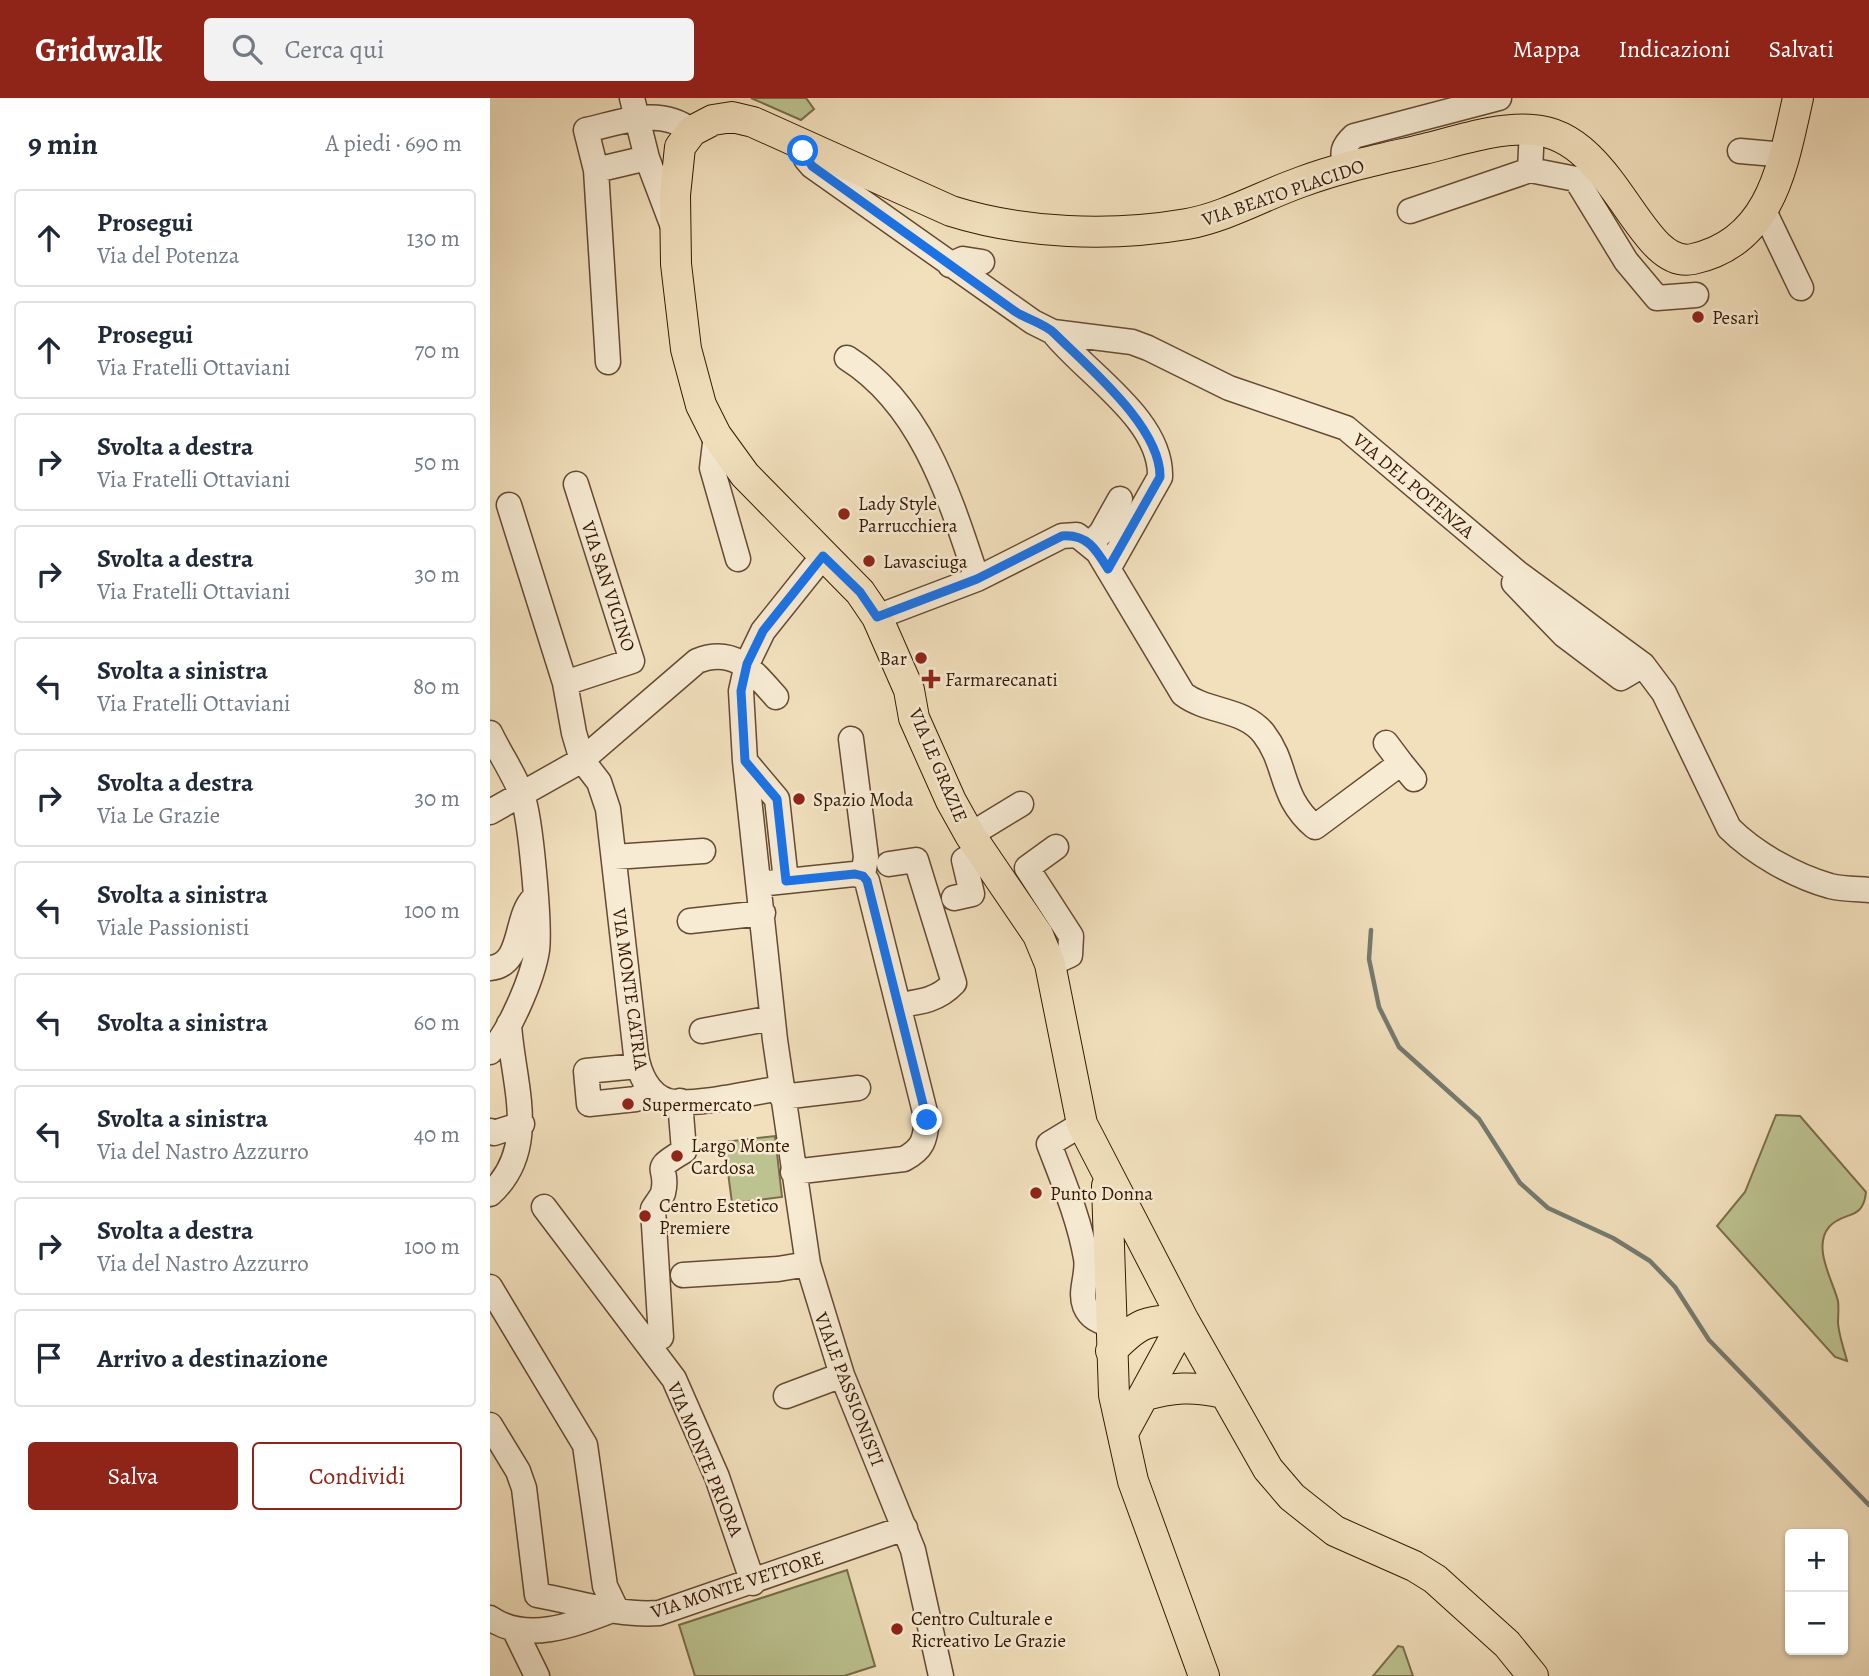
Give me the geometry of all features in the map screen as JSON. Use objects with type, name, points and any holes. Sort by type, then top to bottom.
[{"type":"main road","name":"VIA BEATO PLACIDO","points":[[686,139],[713,120],[732,117],[753,122],[961,214],[981,220],[1071,230],[1129,230],[1189,223],[1345,167],[1498,133],[1532,129],[1560,135],[1591,158],[1610,179],[1648,237],[1668,256],[1689,260],[1729,244],[1764,211],[1779,182],[1798,98]]},
{"type":"main road","name":"VIA LE GRAZIE","points":[[686,139],[675,231],[686,349],[701,405],[716,435],[745,475],[860,592],[877,617],[909,690],[914,718],[975,843],[1038,935],[1050,964],[1082,1124],[1106,1175],[1223,1393],[1268,1469],[1292,1497],[1335,1531],[1414,1566],[1435,1579],[1507,1644],[1533,1676]]},
{"type":"main road","points":[[1106,1175],[1114,1395],[1133,1481],[1158,1557],[1204,1676]]},
{"type":"main road","points":[[1111,1338],[1157,1319],[1184,1321],[1123,1433]]},
{"type":"main road","points":[[1143,1396],[1172,1387],[1194,1387],[1223,1393]]},
{"type":"street","points":[[1345,167],[1342,154],[1344,145],[1354,136],[1499,98]]},
{"type":"street","points":[[596,170],[639,128]]},
{"type":"street","points":[[608,362],[596,170],[586,131],[639,128],[658,145],[686,139]]},
{"type":"street","name":"VIA LE GRAZIE","points":[[639,128],[675,231]]},
{"type":"street","points":[[1530,170],[1532,129]]},
{"type":"street","name":"VIA DEL POTENZA","points":[[803,145],[806,159],[812,166],[1016,312],[1053,332],[1140,345],[1229,388],[1346,428],[1520,574],[1643,665],[1664,693],[1729,828],[1740,839],[1771,859],[1831,886],[1869,890]]},
{"type":"street","points":[[1740,150],[1785,155]]},
{"type":"street","points":[[1410,211],[1530,170],[1576,178],[1626,261],[1657,298],[1696,295]]},
{"type":"street","points":[[1764,211],[1801,288]]},
{"type":"street","points":[[950,265],[963,259],[982,262]]},
{"type":"street","points":[[1053,332],[1122,404],[1157,452],[1160,477],[1108,569]]},
{"type":"street","points":[[847,358],[867,371],[906,415],[945,490],[977,579]]},
{"type":"street","points":[[716,435],[712,468],[738,559]]},
{"type":"street","name":"VIA SAN VICINO","points":[[565,683],[632,662],[576,484]]},
{"type":"street","points":[[1091,543],[1101,533],[1120,499]]},
{"type":"street","points":[[509,505],[565,683],[582,760]]},
{"type":"street","points":[[877,617],[977,579],[1062,536],[1077,535],[1091,543],[1183,694],[1201,706],[1247,719],[1255,725],[1270,744],[1296,811],[1315,827],[1407,771],[1386,743]]},
{"type":"street","name":"VIALE PASSIONISTI","points":[[823,556],[763,631],[747,664],[741,691],[745,761],[772,1018],[808,1264],[842,1376],[913,1550],[941,1676]]},
{"type":"street","points":[[490,812],[582,760],[697,661],[709,656],[725,656],[747,664],[776,697]]},
{"type":"street","points":[[490,733],[522,794],[527,817],[537,950],[509,1024],[500,1042],[490,1052]]},
{"type":"street","points":[[793,1172],[904,1159],[918,1151],[925,1140],[927,1120],[867,881],[863,876],[866,857],[850,739]]},
{"type":"street","name":"VIA MONTE CATRIA","points":[[582,760],[599,782],[608,808],[638,1066],[651,1090],[669,1101],[782,1092]]},
{"type":"street","points":[[745,761],[777,799],[786,881]]},
{"type":"street","points":[[954,898],[972,894],[964,860],[975,843],[1020,804]]},
{"type":"street","points":[[1050,964],[1070,955],[1071,936],[1027,867],[1056,846]]},
{"type":"street","points":[[614,857],[703,851]]},
{"type":"street","points":[[889,864],[916,860],[954,983],[944,993],[927,1001],[899,1005]]},
{"type":"street","points":[[759,884],[863,876]]},
{"type":"street","points":[[490,968],[509,959],[515,949],[521,917],[534,897]]},
{"type":"street","points":[[690,921],[763,913]]},
{"type":"street","points":[[702,1031],[772,1018]]},
{"type":"street","points":[[490,1194],[511,1162],[522,1124],[509,1024]]},
{"type":"street","points":[[638,1066],[586,1071],[589,1104],[636,1099],[651,1090]]},
{"type":"street","points":[[782,1092],[859,1088]]},
{"type":"street","points":[[661,1337],[653,1209],[663,1192],[661,1169],[664,1163],[684,1152],[680,1101]]},
{"type":"street","points":[[490,1131],[494,1133],[522,1124]]},
{"type":"street","points":[[1082,1124],[1049,1144],[1074,1211],[1087,1261],[1083,1294],[1085,1306],[1111,1338]]},
{"type":"street","name":"VIA MONTE PRIORA","points":[[544,1208],[674,1379],[721,1488],[753,1583]]},
{"type":"street","points":[[683,1275],[778,1269],[808,1264]]},
{"type":"street","points":[[490,1287],[585,1445],[605,1586],[616,1609]]},
{"type":"street","points":[[786,1396],[842,1376]]},
{"type":"street","points":[[490,1425],[518,1471],[524,1488],[537,1595],[616,1609]]},
{"type":"street","name":"VIA MONTE VETTORE","points":[[515,1631],[543,1631],[616,1609],[632,1615],[659,1612],[753,1583],[905,1528]]},
{"type":"street","points":[[490,1618],[515,1631],[537,1676]]},
{"type":"green space","points":[[751,98],[806,98],[814,109],[801,120]]},
{"type":"green space","points":[[1776,1115],[1800,1116],[1866,1192],[1861,1208],[1835,1222],[1824,1235],[1823,1254],[1838,1301],[1839,1328],[1847,1361],[1835,1357],[1717,1226],[1745,1192]]},
{"type":"green space","points":[[775,1136],[782,1197],[732,1203],[724,1142]]},
{"type":"green space","points":[[847,1570],[875,1666],[844,1676],[695,1676],[679,1625]]},
{"type":"green space","points":[[1398,1646],[1403,1647],[1413,1676],[1373,1676]]},
{"type":"waterway","points":[[1371,930],[1369,959],[1379,1007],[1399,1047],[1479,1119],[1520,1183],[1548,1208],[1613,1238],[1650,1261],[1675,1287],[1709,1340],[1869,1505]]},
{"type":"place","name":"Pesarì","points":[[1698,317]]},
{"type":"place","name":"Lady Style Parrucchiera","points":[[844,514]]},
{"type":"place","name":"Lavasciuga","points":[[869,561]]},
{"type":"place","name":"Bar","points":[[921,658]]},
{"type":"place","name":"Farmarecanati","points":[[931,679]]},
{"type":"place","name":"Spazio Moda","points":[[799,799]]},
{"type":"place","name":"Supermercato","points":[[628,1104]]},
{"type":"place","name":"Largo Monte Cardosa","points":[[677,1156]]},
{"type":"place","name":"Punto Donna","points":[[1036,1193]]},
{"type":"place","name":"Centro Estetico Premiere","points":[[645,1216]]},
{"type":"place","name":"Centro Culturale e Ricreativo Le Grazie","points":[[897,1629]]},
{"type":"route","points":[[803,151],[812,166],[1016,312],[1053,332],[1062,344],[1087,365],[1147,434],[1161,466],[1160,477],[1108,569],[1091,543],[1077,535],[1062,536],[977,579],[877,617],[860,592],[823,556],[763,631],[747,664],[741,691],[745,761],[777,799],[786,881],[855,874],[863,876],[867,881],[927,1120]]}]
